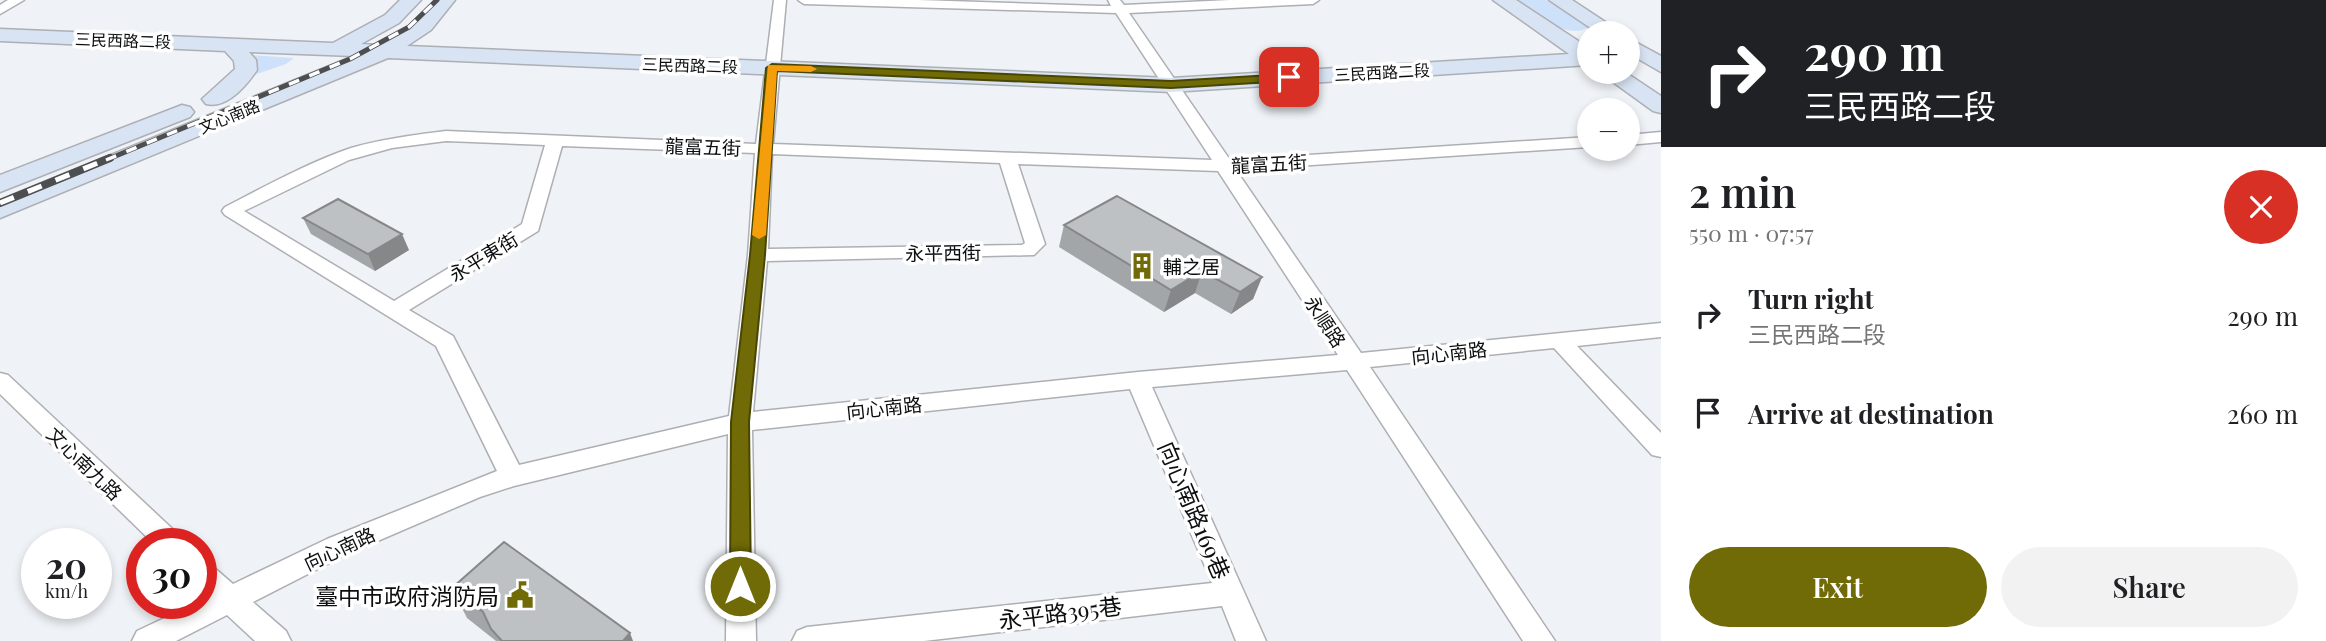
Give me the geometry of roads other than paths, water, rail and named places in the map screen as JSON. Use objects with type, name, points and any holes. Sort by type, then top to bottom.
[{"type":"street","points":[[0,10],[18,0]]},
{"type":"street","points":[[741,641],[740,422],[758,255],[764,148],[779,0]]},
{"type":"street","points":[[804,0],[1100,10],[1117,4],[1313,0]]},
{"type":"street","points":[[1503,0],[1577,48]]},
{"type":"street","points":[[1559,0],[1593,21]]},
{"type":"street","name":"永順路","points":[[1117,4],[1540,641]]},
{"type":"street","points":[[306,39],[344,32],[406,6]]},
{"type":"street","name":"文心南路","points":[[0,184],[344,46],[406,6]]},
{"type":"street","points":[[438,8],[445,35],[473,46]]},
{"type":"street","name":"文心南路","points":[[0,210],[390,48],[424,26],[438,8]]},
{"type":"street","name":"三民西路二段","points":[[0,26],[306,39],[344,46]]},
{"type":"street","name":"三民西路二段","points":[[0,35],[1167,78],[1577,55]]},
{"type":"street","points":[[214,99],[236,82],[246,70],[245,60],[231,45]]},
{"type":"street","name":"三民西路二段","points":[[390,48],[473,46],[773,63]]},
{"type":"street","points":[[1628,84],[1661,106]]},
{"type":"street","name":"龍富五街","points":[[512,477],[445,341],[232,211],[332,161],[374,147],[446,136],[1224,165],[1577,143]]},
{"type":"street","points":[[1640,138],[1661,137]]},
{"type":"street","name":"永平東街","points":[[394,310],[531,227],[555,140]]},
{"type":"street","name":"永平西街","points":[[758,255],[1027,251],[1035,244],[1007,158]]},
{"type":"street","name":"向心南路","points":[[147,641],[336,547],[471,490],[512,477],[740,422],[1138,380],[1661,330]]},
{"type":"street","points":[[1560,341],[1661,448]]},
{"type":"street","name":"向心南路169巷","points":[[1138,380],[1251,641]]},
{"type":"street","name":"文心南九路","points":[[5,393],[153,528]]},
{"type":"street","points":[[217,588],[276,641]]},
{"type":"street","name":"永平路395巷","points":[[807,641],[1230,593]]},
{"type":"railway","points":[[106,160],[350,59],[409,27],[437,0]]},
{"type":"railway","points":[[0,203],[110,158]]},
{"type":"place","name":"輔之居","points":[[1142,266]]},
{"type":"place","name":"臺中市政府消防局","points":[[520,595]]}]
